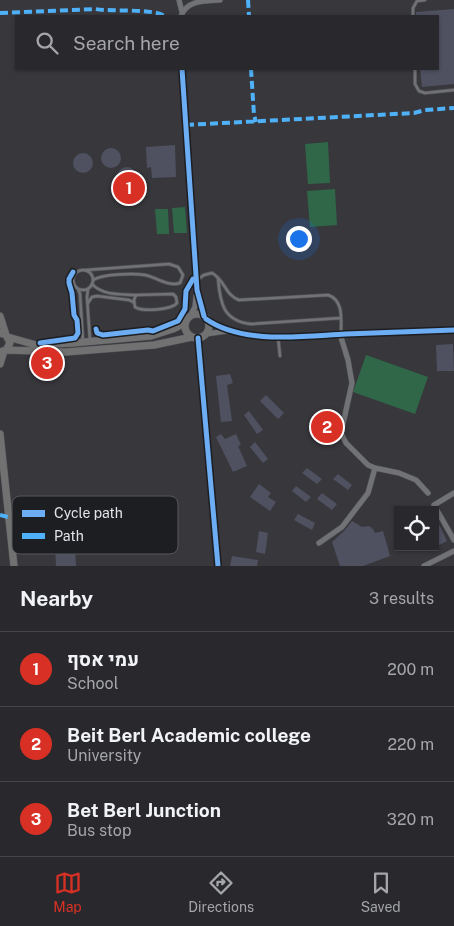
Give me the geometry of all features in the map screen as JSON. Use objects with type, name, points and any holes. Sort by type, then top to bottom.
[{"type":"street","points":[[179,0],[181,14]]},
{"type":"street","points":[[181,14],[192,3],[220,0]]},
{"type":"street","points":[[182,70],[196,281],[197,290],[209,326],[206,334]]},
{"type":"street","points":[[197,290],[195,306],[188,319],[186,330],[195,338],[218,566]]},
{"type":"street","points":[[5,335],[36,345],[151,336],[173,329],[196,314],[205,317],[218,326],[232,330],[278,337],[454,330]]},
{"type":"street","points":[[0,316],[5,335],[10,343],[3,351],[0,364]]},
{"type":"street","points":[[3,351],[66,352],[154,345],[232,330]]},
{"type":"street","points":[[341,334],[352,383],[341,433],[346,443],[368,465],[399,473],[416,480],[428,493]]},
{"type":"street","points":[[0,434],[12,547]]},
{"type":"street","points":[[319,543],[342,526],[368,493],[376,468]]},
{"type":"street","points":[[454,493],[434,505],[454,540]]},
{"type":"street","points":[[424,566],[454,551]]},
{"type":"lane","points":[[413,15],[413,8],[417,1],[425,0]]},
{"type":"lane","points":[[415,70],[415,84],[419,91],[425,93],[454,90]]},
{"type":"lane","points":[[169,264],[178,267],[183,275],[182,281],[173,284],[143,274],[102,276],[93,282],[87,292],[87,349],[86,342],[80,294],[74,284],[74,275],[79,271],[86,270],[169,264]]},
{"type":"lane","points":[[86,270],[92,275],[97,289],[104,292],[136,295],[173,294],[176,296],[177,303],[171,308],[140,310],[135,307],[136,295]]},
{"type":"lane","points":[[196,281],[208,273],[212,273],[218,277],[230,295],[239,300],[333,296],[339,304],[341,334]]},
{"type":"lane","points":[[218,277],[222,307],[229,316],[236,320],[251,324],[341,318]]},
{"type":"lane","points":[[78,289],[84,290],[89,288]]},
{"type":"lane","points":[[87,304],[90,299],[97,296],[134,302]]},
{"type":"lane","points":[[278,337],[280,356]]},
{"type":"green space","points":[[328,142],[330,183],[308,184],[305,144]]},
{"type":"green space","points":[[335,189],[337,225],[310,227],[307,191]]},
{"type":"green space","points":[[185,207],[187,233],[174,233],[172,208]]},
{"type":"green space","points":[[155,209],[168,209],[169,234],[157,234]]},
{"type":"green space","points":[[366,355],[428,377],[415,414],[353,392]]},
{"type":"building","points":[[454,9],[454,84],[422,87],[420,70],[439,70],[439,15],[416,15],[416,12]]},
{"type":"building","points":[[175,145],[176,177],[152,178],[151,167],[147,168],[146,147]]},
{"type":"building","points":[[111,148],[118,151],[121,158],[118,165],[111,168],[104,165],[101,158],[104,151]]},
{"type":"building","points":[[83,153],[90,156],[93,163],[90,170],[83,173],[76,170],[73,163],[76,156]]},
{"type":"building","points":[[127,167],[134,170],[137,177],[134,184],[127,187],[120,184],[117,177],[120,170]]},
{"type":"building","points":[[453,344],[454,371],[437,371],[436,345]]},
{"type":"building","points":[[230,374],[233,383],[227,385],[232,421],[221,422],[216,376]]},
{"type":"building","points":[[266,395],[284,413],[278,419],[260,401]]},
{"type":"building","points":[[249,411],[263,430],[257,434],[244,415]]},
{"type":"building","points":[[221,434],[225,439],[236,434],[241,445],[238,446],[247,466],[233,472],[216,437]]},
{"type":"building","points":[[255,442],[268,459],[263,463],[250,447]]},
{"type":"building","points":[[307,468],[322,479],[317,484],[302,473]]},
{"type":"building","points":[[338,474],[352,485],[348,490],[333,479]]},
{"type":"building","points":[[259,484],[271,493],[268,497],[276,502],[270,511],[250,497]]},
{"type":"building","points":[[296,486],[311,497],[306,502],[292,491]]},
{"type":"building","points":[[322,493],[337,504],[332,510],[317,499]]},
{"type":"building","points":[[298,514],[315,523],[312,530],[294,520]]},
{"type":"building","points":[[352,521],[362,527],[369,526],[375,533],[383,531],[390,556],[363,566],[340,566],[332,542]]},
{"type":"building","points":[[439,524],[447,541],[439,545]]},
{"type":"building","points":[[259,531],[268,533],[265,554],[256,552]]},
{"type":"building","points":[[55,554],[75,554],[76,566],[56,566]]},
{"type":"building","points":[[232,556],[258,560],[257,566],[230,566]]},
{"type":"marked path","points":[[248,0],[249,15]]},
{"type":"marked path","points":[[0,13],[95,9],[151,12],[162,15]]},
{"type":"marked path","points":[[251,70],[256,122]]},
{"type":"marked path","points":[[186,125],[414,113],[425,110],[454,108]]},
{"type":"marked path","points":[[0,515],[8,517]]},
{"type":"cycle path","points":[[182,70],[197,290],[204,316]]},
{"type":"cycle path","points":[[40,343],[75,338],[78,333],[69,283],[73,272]]},
{"type":"cycle path","points":[[96,329],[97,333],[103,335],[153,331],[178,321],[185,309],[186,291],[193,279]]},
{"type":"cycle path","points":[[206,319],[238,333],[274,337],[454,330]]},
{"type":"cycle path","points":[[198,338],[218,566]]},
{"type":"place","name":"עמי אסף","points":[[129,188]]},
{"type":"place","name":"Bet Berl Junction","points":[[47,363]]},
{"type":"place","name":"Beit Berl Academic college","points":[[327,427]]}]
